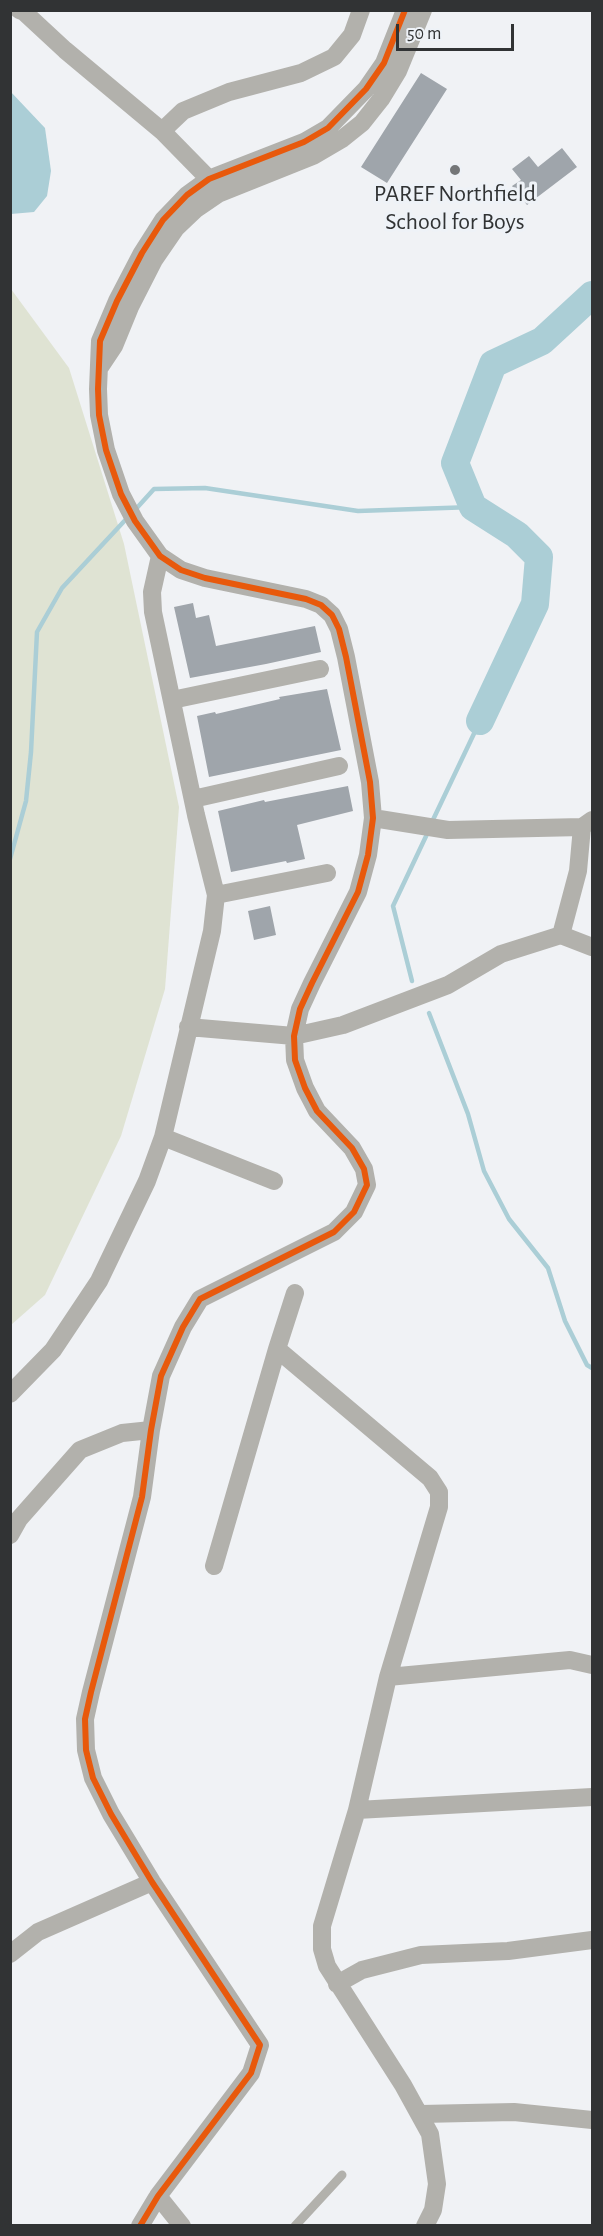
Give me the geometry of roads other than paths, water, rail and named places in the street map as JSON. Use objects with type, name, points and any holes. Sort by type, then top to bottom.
[{"type":"street","points":[[19,10],[162,130],[213,186]]},
{"type":"street","points":[[162,130],[183,111],[229,92],[302,73],[334,57],[352,35],[361,10]]},
{"type":"street","points":[[213,186],[328,128],[366,89],[384,63],[405,10]]},
{"type":"street","points":[[140,2226],[158,2196],[251,2073],[260,2045],[152,1882],[111,1814],[93,1778],[86,1750],[86,1719],[142,1497],[161,1376],[183,1327],[200,1299],[334,1232],[354,1212],[367,1185],[364,1169],[352,1148],[317,1111],[305,1088],[296,1060],[294,1036],[300,1009],[308,991],[358,892],[368,855],[373,818],[370,782],[346,657],[339,629],[332,615],[321,605],[306,599],[205,578],[181,570],[160,556],[135,521],[121,494],[106,450],[99,415],[100,341],[142,252],[163,220],[187,195],[313,156],[342,139],[362,123],[381,99],[399,70],[423,10]]},
{"type":"street","points":[[10,1394],[53,1350],[99,1281],[147,1181],[163,1137],[212,931],[216,896],[153,612],[152,592],[160,556]]},
{"type":"street","points":[[172,700],[320,669]]},
{"type":"street","points":[[193,799],[339,766]]},
{"type":"street","points":[[373,818],[448,830],[587,823],[578,871],[561,934]]},
{"type":"street","points":[[216,896],[327,873]]},
{"type":"street","points":[[188,1028],[294,1036],[343,1024],[438,989],[501,954],[561,934],[592,947]]},
{"type":"street","points":[[163,1137],[274,1181]]},
{"type":"street","points":[[214,1566],[295,1293]]},
{"type":"street","points":[[277,1349],[430,1478],[439,1492],[438,1507],[388,1677],[357,1810],[322,1926],[322,1949],[337,1984],[421,2114],[430,2134],[437,2184],[433,2210],[425,2226]]},
{"type":"street","points":[[10,1534],[19,1519],[80,1450],[122,1432],[151,1430]]},
{"type":"street","points":[[388,1677],[570,1660],[592,1665]]},
{"type":"street","points":[[357,1810],[592,1797]]},
{"type":"street","points":[[10,1954],[38,1932],[152,1882]]},
{"type":"street","points":[[337,1984],[362,1970],[421,1955],[508,1951],[592,1940]]},
{"type":"street","points":[[421,2114],[514,2112],[592,2120]]},
{"type":"street","points":[[158,2196],[182,2226]]},
{"type":"lane","points":[[295,2226],[342,2175]]},
{"type":"water","points":[[10,91],[45,128],[51,171],[47,196],[34,212],[11,214]]},
{"type":"waterway","points":[[480,721],[535,604],[539,557],[517,535],[473,507],[455,463],[493,364],[542,341],[592,295]]},
{"type":"waterway","points":[[135,510],[154,489],[205,488],[358,511],[473,507]]},
{"type":"waterway","points":[[10,859],[26,801],[31,752],[37,632],[62,588],[129,516]]},
{"type":"waterway","points":[[431,824],[480,721]]},
{"type":"waterway","points":[[412,981],[393,906],[428,832]]},
{"type":"waterway","points":[[429,1013],[468,1114],[484,1171],[509,1219],[548,1268],[565,1321],[587,1365],[592,1368]]},
{"type":"place","name":"PAREF Northfield School for Boys","points":[[455,170]]}]
